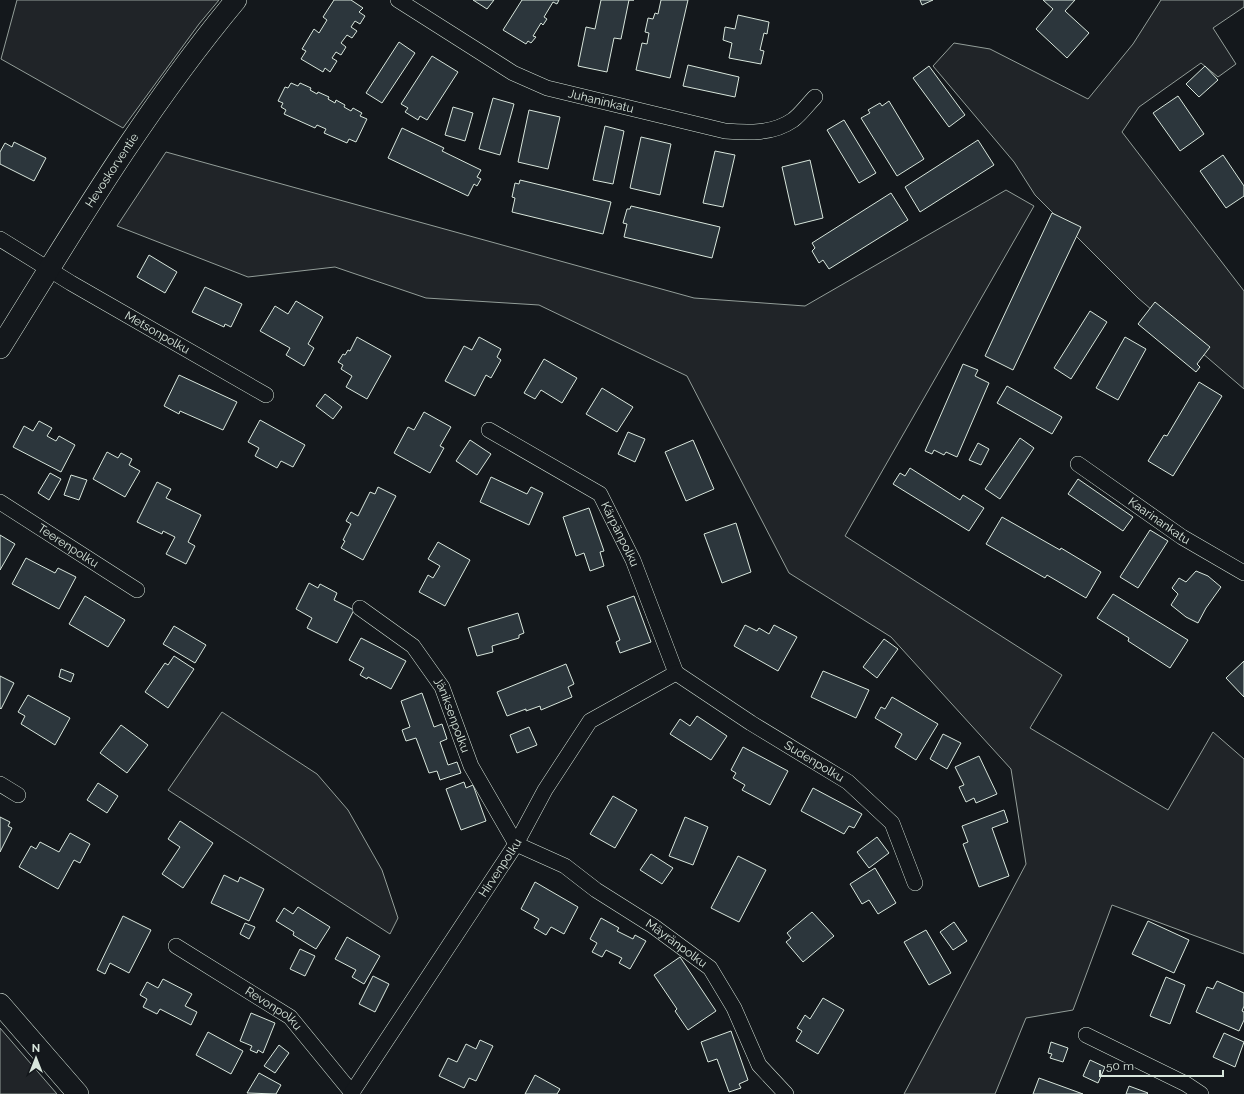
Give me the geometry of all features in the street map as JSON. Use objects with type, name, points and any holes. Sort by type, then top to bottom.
[{"type":"street","name":"Hevoskorventie","points":[[0,348],[121,155],[203,40],[236,0]]},
{"type":"street","name":"Juhaninkatu","points":[[398,0],[513,73],[547,88],[726,131],[748,133],[771,130],[793,120],[815,97]]},
{"type":"street","name":"Metsonpolku","points":[[0,239],[49,270],[266,395]]},
{"type":"street","name":"Kärpänpolku","points":[[489,430],[600,494],[633,560],[676,673]]},
{"type":"street","name":"Kaarinankatu","points":[[1078,464],[1182,537],[1244,573]]},
{"type":"street","name":"Teerenpolku","points":[[0,502],[137,590]]},
{"type":"street","name":"Jäniksenpolku","points":[[360,608],[413,646],[442,687],[471,766],[516,844]]},
{"type":"street","name":"Hirvenpolku","points":[[352,1094],[516,844],[545,790],[590,721],[676,673]]},
{"type":"street","name":"Sudenpolku","points":[[676,673],[751,723],[848,782],[892,823],[915,883]]},
{"type":"street","points":[[0,784],[18,795]]},
{"type":"street","name":"Mäyränpolku","points":[[516,844],[565,866],[596,890],[653,926],[710,968],[734,1008],[759,1065],[786,1094]]},
{"type":"street","name":"Revonpolku","points":[[176,946],[290,1017],[352,1094]]},
{"type":"street","points":[[0,1004],[78,1094]]},
{"type":"street","points":[[1086,1035],[1186,1084],[1201,1094]]},
{"type":"shaded area","points":[[17,0],[219,0],[199,24],[123,128],[1,59]]},
{"type":"shaded area","points":[[1161,0],[1244,0],[1244,7],[1213,28],[1236,64],[1218,77],[1201,63],[1139,107],[1122,132],[1244,291],[1244,389],[1138,298],[1035,195],[1014,162],[933,66],[954,43],[990,49],[1088,99],[1133,44]]},
{"type":"shaded area","points":[[166,152],[694,298],[805,306],[1006,190],[1034,206],[845,536],[1062,675],[1030,728],[1168,810],[1213,732],[1244,759],[1244,954],[1112,905],[1073,1010],[1026,1018],[995,1094],[904,1094],[1026,864],[1011,769],[891,637],[789,573],[687,376],[539,305],[426,298],[335,267],[248,277],[117,226]]},
{"type":"shaded area","points":[[222,712],[317,774],[348,810],[382,870],[398,918],[390,934],[168,790]]},
{"type":"shaded area","points":[[0,1028],[57,1094],[0,1094]]},
{"type":"building","points":[[334,0],[351,0],[363,8],[359,12],[365,16],[360,24],[355,21],[351,27],[357,31],[352,38],[347,35],[341,43],[346,47],[341,55],[336,52],[332,58],[337,61],[330,72],[325,68],[323,72],[301,59],[306,51],[302,49],[314,29],[319,33],[327,20],[323,17]]},
{"type":"building","points":[[473,0],[494,0],[487,9]]},
{"type":"building","points":[[522,0],[559,0],[557,4],[553,2],[544,17],[547,19],[543,25],[541,23],[533,36],[536,37],[531,43],[528,41],[526,44],[503,30]]},
{"type":"building","points":[[601,0],[629,0],[621,39],[614,38],[607,72],[578,66],[586,27],[595,29]]},
{"type":"building","points":[[661,0],[688,0],[670,78],[636,70],[642,43],[647,44],[649,33],[645,32],[648,18],[653,19],[655,13],[658,14]]},
{"type":"building","points":[[920,0],[933,0],[922,5]]},
{"type":"building","points":[[1043,0],[1075,0],[1065,11],[1089,33],[1067,58],[1036,29],[1053,9]]},
{"type":"building","points":[[738,15],[769,22],[767,34],[764,33],[760,50],[764,51],[761,64],[729,58],[732,43],[723,40],[725,27],[735,29]]},
{"type":"building","points":[[399,42],[415,53],[382,103],[366,93]]},
{"type":"building","points":[[432,56],[458,72],[427,120],[420,116],[418,120],[405,112],[408,108],[401,104]]},
{"type":"building","points":[[688,65],[739,77],[735,97],[683,86]]},
{"type":"building","points":[[929,66],[965,115],[949,127],[913,78]]},
{"type":"building","points":[[1205,66],[1218,80],[1199,97],[1186,84]]},
{"type":"building","points":[[291,83],[298,86],[300,83],[311,88],[310,90],[317,94],[318,92],[329,97],[328,99],[335,103],[336,100],[345,105],[344,107],[351,111],[353,108],[362,113],[360,116],[367,119],[356,142],[349,139],[347,143],[324,133],[326,129],[317,125],[315,128],[284,114],[286,110],[281,107],[283,103],[278,101],[285,87],[288,88]]},
{"type":"building","points":[[1178,96],[1204,134],[1180,151],[1153,113]]},
{"type":"building","points":[[493,98],[514,104],[500,155],[479,149]]},
{"type":"building","points":[[889,101],[924,159],[897,176],[861,118],[870,113],[868,110],[880,103],[882,106]]},
{"type":"building","points":[[453,107],[473,113],[465,141],[445,135]]},
{"type":"building","points":[[529,110],[560,117],[548,169],[518,162]]},
{"type":"building","points":[[844,120],[876,173],[859,183],[827,130]]},
{"type":"building","points":[[605,126],[624,131],[613,184],[593,180]]},
{"type":"building","points":[[402,128],[444,148],[442,151],[481,170],[477,177],[481,179],[477,186],[474,184],[468,196],[388,158]]},
{"type":"building","points":[[641,137],[671,144],[660,195],[630,188]]},
{"type":"building","points":[[978,140],[994,165],[920,212],[905,187]]},
{"type":"building","points":[[14,142],[46,158],[34,181],[0,164],[0,152],[5,143],[12,147]]},
{"type":"building","points":[[715,151],[735,155],[723,207],[703,203]]},
{"type":"building","points":[[1223,155],[1244,186],[1244,196],[1226,208],[1200,171]]},
{"type":"building","points":[[810,160],[823,218],[795,225],[782,167]]},
{"type":"building","points":[[520,180],[611,202],[603,234],[512,212],[515,198],[512,197],[515,183],[519,184]]},
{"type":"building","points":[[891,193],[908,220],[829,269],[823,260],[819,263],[812,251],[815,248],[812,243]]},
{"type":"building","points":[[631,206],[720,227],[712,258],[624,237],[627,224],[623,223],[627,209],[630,209]]},
{"type":"building","points":[[1052,213],[1081,227],[1013,370],[985,356]]},
{"type":"building","points":[[149,255],[177,272],[165,293],[137,277]]},
{"type":"building","points":[[205,287],[242,304],[231,327],[225,324],[224,327],[192,312]]},
{"type":"building","points":[[296,301],[323,317],[308,344],[314,348],[304,366],[286,355],[290,348],[260,331],[275,306],[288,314]]},
{"type":"building","points":[[1155,302],[1210,347],[1197,364],[1200,367],[1196,372],[1138,324]]},
{"type":"building","points":[[1090,311],[1107,322],[1071,379],[1054,368]]},
{"type":"building","points":[[357,337],[391,356],[367,399],[346,387],[352,376],[341,369],[343,365],[338,362],[343,354],[345,355],[348,350],[350,351]]},
{"type":"building","points":[[479,337],[501,349],[497,357],[501,360],[491,378],[486,375],[475,396],[445,381],[464,346],[472,350]]},
{"type":"building","points":[[1125,337],[1146,349],[1118,400],[1096,388]]},
{"type":"building","points":[[544,359],[577,378],[562,403],[541,390],[535,399],[524,393]]},
{"type":"building","points":[[963,364],[978,370],[975,376],[989,383],[957,457],[946,452],[944,455],[934,450],[932,454],[925,451]]},
{"type":"building","points":[[179,375],[237,402],[223,430],[180,411],[179,414],[164,406]]},
{"type":"building","points":[[1199,382],[1222,396],[1173,476],[1148,461],[1164,435],[1167,436]]},
{"type":"building","points":[[1007,386],[1062,417],[1052,434],[997,403]]},
{"type":"building","points":[[602,388],[633,407],[617,432],[586,414]]},
{"type":"building","points":[[325,394],[342,407],[333,419],[316,406]]},
{"type":"building","points":[[424,412],[451,427],[440,446],[444,448],[430,473],[394,453],[408,427],[414,430]]},
{"type":"building","points":[[260,420],[305,445],[293,467],[281,461],[277,468],[255,456],[259,448],[248,442]]},
{"type":"building","points":[[39,421],[52,428],[47,436],[56,441],[59,436],[75,445],[61,472],[13,447],[24,426],[33,431]]},
{"type":"building","points":[[628,432],[645,439],[635,462],[618,454]]},
{"type":"building","points":[[1020,438],[1034,448],[1000,499],[985,489]]},
{"type":"building","points":[[470,440],[491,454],[477,475],[456,461]]},
{"type":"building","points":[[693,440],[714,489],[686,501],[665,452]]},
{"type":"building","points":[[978,443],[989,449],[981,465],[969,460]]},
{"type":"building","points":[[107,452],[118,458],[121,453],[132,459],[129,465],[140,471],[125,497],[93,479]]},
{"type":"building","points":[[910,468],[960,500],[963,495],[984,508],[969,531],[893,484],[900,473],[905,476]]},
{"type":"building","points":[[50,473],[61,479],[49,500],[38,493]]},
{"type":"building","points":[[71,475],[87,480],[79,500],[64,495]]},
{"type":"building","points":[[491,477],[527,494],[531,487],[543,493],[529,525],[480,502]]},
{"type":"building","points":[[1078,479],[1133,517],[1123,531],[1068,494]]},
{"type":"building","points":[[157,482],[171,489],[166,498],[201,515],[188,542],[195,546],[186,564],[166,554],[175,537],[163,531],[162,534],[137,522]]},
{"type":"building","points":[[378,487],[396,496],[363,560],[341,548],[345,541],[343,540],[351,524],[346,521],[351,512],[358,516],[370,492],[375,494]]},
{"type":"building","points":[[589,508],[604,551],[600,552],[604,566],[590,571],[584,553],[576,556],[563,517]]},
{"type":"building","points":[[1002,517],[1060,550],[1061,548],[1101,572],[1086,598],[1047,575],[1045,578],[986,544]]},
{"type":"building","points":[[736,523],[751,572],[722,583],[704,534]]},
{"type":"building","points":[[1150,530],[1168,541],[1138,588],[1120,577]]},
{"type":"building","points":[[0,535],[15,544],[0,570]]},
{"type":"building","points":[[438,542],[470,560],[445,606],[419,592],[428,575],[433,578],[440,566],[428,559]]},
{"type":"building","points":[[26,558],[55,573],[58,568],[76,577],[59,609],[12,584]]},
{"type":"building","points":[[1196,571],[1208,576],[1221,587],[1206,608],[1198,623],[1186,617],[1171,605],[1178,594],[1172,588],[1179,578],[1186,582]]},
{"type":"building","points":[[309,583],[318,588],[320,584],[337,593],[334,600],[354,610],[337,643],[307,628],[312,618],[296,609]]},
{"type":"building","points":[[1113,594],[1188,640],[1170,668],[1128,641],[1129,638],[1097,618]]},
{"type":"building","points":[[85,596],[125,620],[108,647],[69,624]]},
{"type":"building","points":[[634,596],[651,642],[620,653],[616,642],[620,640],[607,606]]},
{"type":"building","points":[[518,613],[524,633],[519,635],[519,638],[492,646],[493,652],[477,656],[468,628]]},
{"type":"building","points":[[745,625],[757,631],[759,628],[769,634],[774,625],[797,637],[778,671],[734,646]]},
{"type":"building","points":[[174,626],[206,645],[195,663],[163,644]]},
{"type":"building","points":[[361,638],[406,661],[391,689],[368,677],[367,679],[360,675],[364,668],[349,660]]},
{"type":"building","points":[[884,639],[898,649],[877,678],[863,667]]},
{"type":"building","points":[[174,656],[194,669],[168,708],[145,692],[165,663],[168,665]]},
{"type":"building","points":[[1244,661],[1244,697],[1226,678]]},
{"type":"building","points":[[566,664],[574,684],[568,687],[572,697],[541,710],[540,706],[507,716],[497,692]]},
{"type":"building","points":[[61,669],[74,674],[71,682],[59,677]]},
{"type":"building","points":[[823,671],[869,690],[856,718],[811,697]]},
{"type":"building","points":[[0,676],[14,683],[1,709],[0,708]]},
{"type":"building","points":[[422,693],[434,727],[442,724],[447,739],[440,742],[448,765],[457,762],[461,773],[440,780],[437,771],[429,773],[416,738],[406,741],[402,730],[410,727],[401,701]]},
{"type":"building","points":[[28,695],[70,718],[55,745],[21,724],[25,716],[18,712]]},
{"type":"building","points":[[892,697],[938,724],[916,760],[895,747],[902,734],[875,718],[881,707],[885,709]]},
{"type":"building","points":[[697,716],[727,736],[711,760],[670,734],[680,719],[690,726]]},
{"type":"building","points":[[121,725],[148,745],[127,773],[100,753]]},
{"type":"building","points":[[529,727],[537,745],[517,753],[510,735]]},
{"type":"building","points":[[943,734],[961,743],[947,769],[930,759]]},
{"type":"building","points":[[743,747],[788,771],[770,805],[742,790],[745,785],[733,778],[736,773],[731,770]]},
{"type":"building","points":[[979,756],[997,794],[976,803],[974,798],[966,802],[959,787],[964,785],[955,767]]},
{"type":"building","points":[[464,782],[466,788],[473,785],[486,821],[461,830],[446,789]]},
{"type":"building","points":[[98,783],[118,796],[107,813],[87,800]]},
{"type":"building","points":[[813,788],[862,814],[854,828],[849,826],[844,834],[801,811]]},
{"type":"building","points":[[613,796],[637,810],[615,848],[590,834]]},
{"type":"building","points":[[1004,810],[1008,822],[992,828],[1009,876],[979,887],[963,844],[968,842],[962,826]]},
{"type":"building","points":[[0,817],[10,822],[8,826],[12,828],[0,852]]},
{"type":"building","points":[[685,817],[708,827],[693,865],[669,856]]},
{"type":"building","points":[[180,821],[213,843],[183,888],[162,874],[180,847],[168,839]]},
{"type":"building","points":[[70,833],[90,844],[80,863],[74,860],[58,889],[19,867],[31,846],[36,849],[40,842],[59,852]]},
{"type":"building","points":[[877,837],[889,853],[869,868],[857,852]]},
{"type":"building","points":[[651,854],[673,868],[662,884],[640,870]]},
{"type":"building","points":[[738,856],[766,870],[739,922],[711,908]]},
{"type":"building","points":[[875,868],[896,903],[878,914],[869,900],[862,904],[850,884]]},
{"type":"building","points":[[224,875],[238,882],[240,877],[264,889],[249,921],[211,903]]},
{"type":"building","points":[[535,882],[578,907],[564,934],[551,927],[546,935],[534,928],[539,919],[521,909]]},
{"type":"building","points":[[298,907],[330,927],[316,949],[293,935],[294,932],[276,921],[284,908],[293,914]]},
{"type":"building","points":[[812,912],[834,936],[803,962],[786,942],[791,938],[787,933]]},
{"type":"building","points":[[123,916],[151,930],[129,973],[110,963],[105,974],[97,970]]},
{"type":"building","points":[[601,918],[619,928],[617,931],[633,939],[635,935],[646,941],[630,969],[619,963],[622,958],[606,950],[602,957],[592,952],[597,943],[590,939]]},
{"type":"building","points":[[1148,921],[1189,940],[1174,973],[1132,954]]},
{"type":"building","points":[[954,922],[967,941],[953,950],[940,932]]},
{"type":"building","points":[[245,923],[255,927],[249,939],[240,934]]},
{"type":"building","points":[[926,930],[951,973],[929,985],[904,942]]},
{"type":"building","points":[[347,937],[380,956],[364,984],[352,977],[356,970],[335,959]]},
{"type":"building","points":[[300,949],[315,956],[305,976],[290,969]]},
{"type":"building","points":[[680,957],[716,1011],[688,1030],[675,1011],[677,1009],[654,975]]},
{"type":"building","points":[[373,976],[389,984],[375,1012],[359,1004]]},
{"type":"building","points":[[1166,977],[1185,985],[1170,1024],[1150,1016]]},
{"type":"building","points":[[163,979],[192,994],[185,1006],[197,1012],[191,1025],[160,1009],[157,1014],[143,1007],[147,999],[140,995],[147,982],[158,988]]},
{"type":"building","points":[[1217,981],[1244,993],[1244,1006],[1242,1011],[1244,1012],[1244,1020],[1239,1031],[1196,1012],[1207,987],[1213,989]]},
{"type":"building","points":[[823,998],[844,1010],[818,1054],[796,1041],[802,1031],[797,1028],[805,1015],[810,1019]]},
{"type":"building","points":[[251,1013],[275,1023],[263,1053],[258,1050],[257,1053],[250,1050],[252,1046],[240,1041]]},
{"type":"building","points":[[731,1031],[748,1080],[739,1084],[741,1088],[729,1092],[717,1059],[708,1062],[701,1042]]},
{"type":"building","points":[[208,1032],[243,1051],[231,1074],[196,1055]]},
{"type":"building","points":[[1224,1033],[1244,1042],[1235,1067],[1213,1057]]},
{"type":"building","points":[[480,1040],[493,1046],[476,1081],[469,1078],[464,1088],[439,1076],[448,1058],[457,1062],[466,1044],[476,1049]]},
{"type":"building","points":[[1051,1042],[1068,1048],[1063,1062],[1050,1058],[1052,1054],[1048,1053]]},
{"type":"building","points":[[279,1045],[289,1053],[275,1073],[264,1066]]},
{"type":"building","points":[[1090,1060],[1105,1067],[1098,1083],[1083,1076]]},
{"type":"building","points":[[259,1073],[281,1085],[276,1094],[247,1093]]},
{"type":"building","points":[[535,1075],[560,1089],[557,1094],[525,1094]]},
{"type":"building","points":[[1039,1078],[1083,1094],[1033,1094]]},
{"type":"building","points":[[1129,1086],[1148,1093],[1126,1094]]}]
